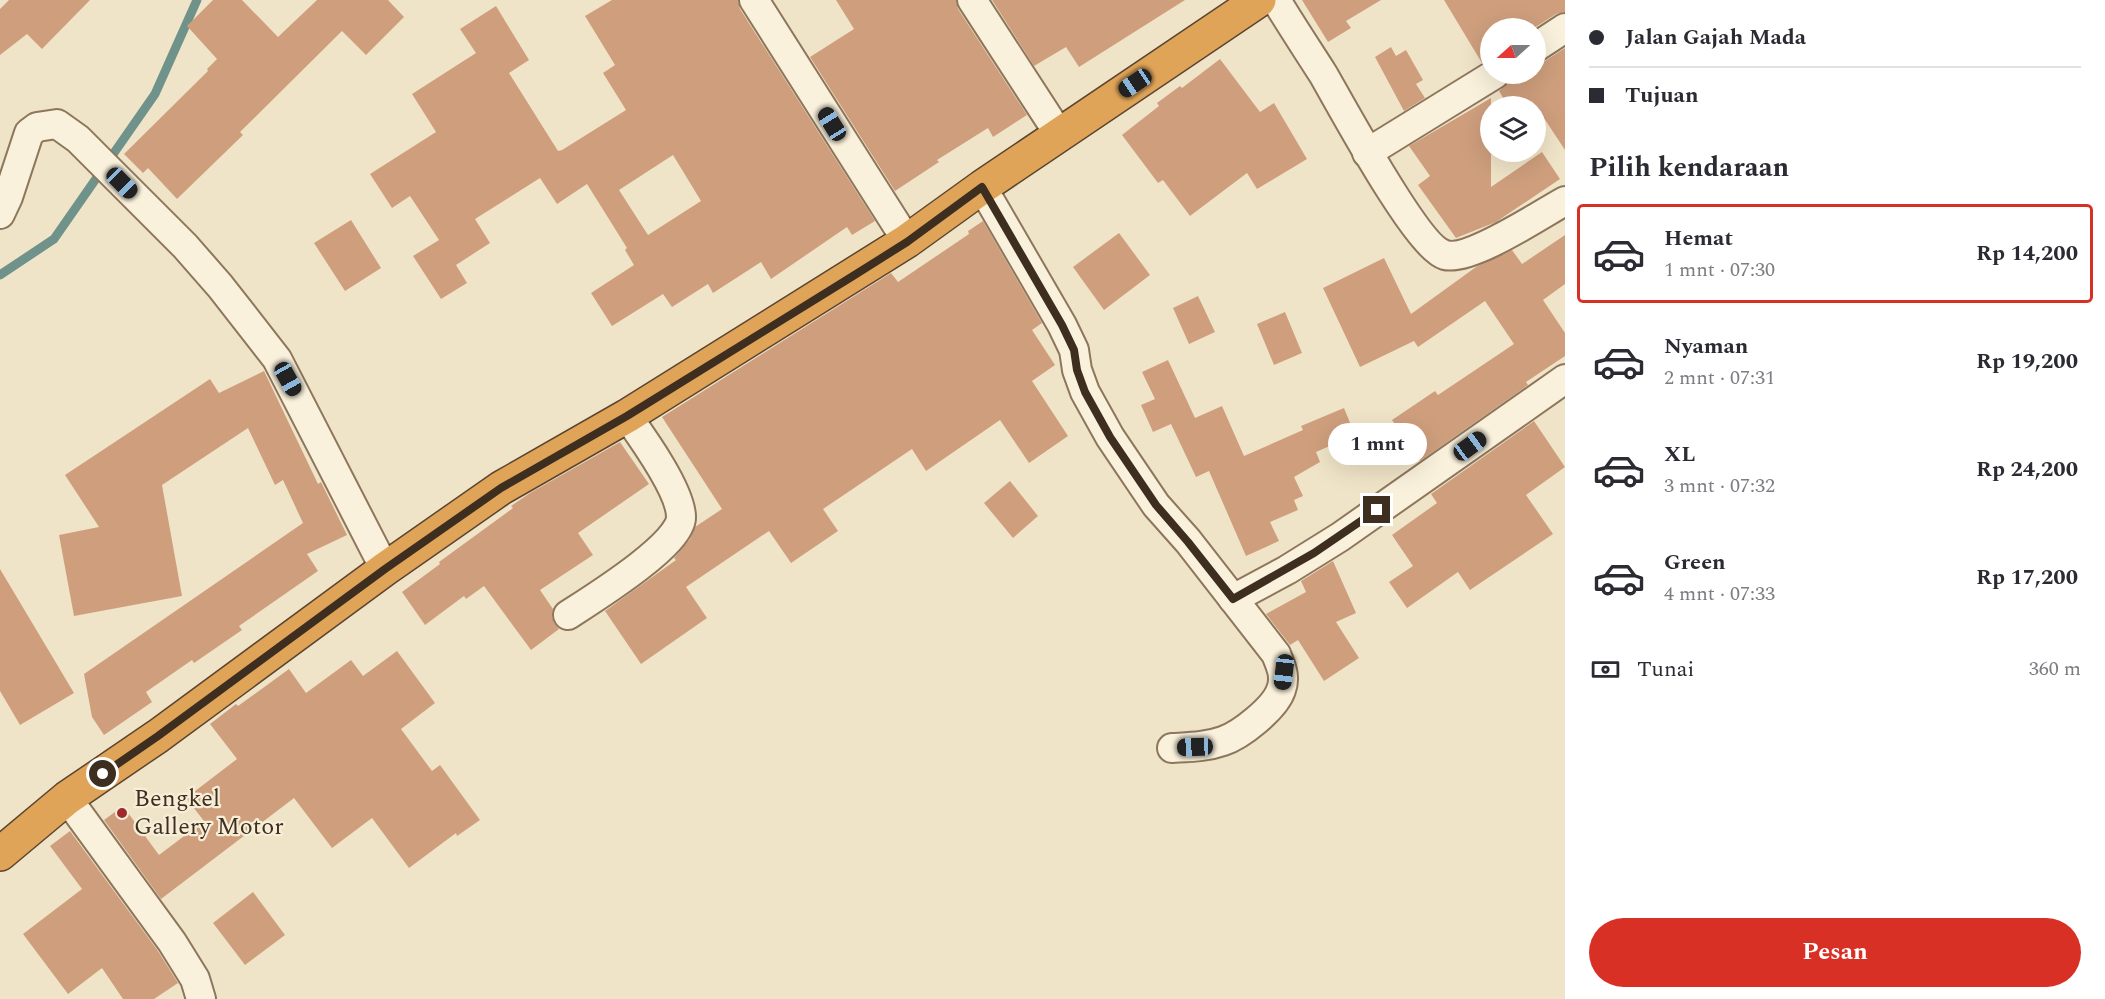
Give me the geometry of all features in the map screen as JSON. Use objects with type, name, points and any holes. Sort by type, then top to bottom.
[{"type":"highway","points":[[0,854],[67,798],[158,736],[385,569],[501,488],[627,416],[907,242],[1059,134],[1259,0]]},
{"type":"street","points":[[754,0],[907,242]]},
{"type":"street","points":[[972,0],[1059,134]]},
{"type":"street","points":[[1276,0],[1323,75],[1367,153],[1436,250],[1446,255],[1463,255],[1489,244],[1565,201]]},
{"type":"street","points":[[1546,40],[1565,28]]},
{"type":"street","points":[[1367,153],[1480,83]]},
{"type":"street","points":[[0,214],[29,133],[37,127],[57,124],[66,129],[185,246],[277,359],[385,569]]},
{"type":"street","points":[[982,187],[1062,325],[1074,350],[1077,370],[1085,392],[1110,437],[1156,505],[1276,654],[1284,672],[1281,690],[1272,704],[1256,720],[1226,740],[1209,745],[1172,748]]},
{"type":"street","points":[[1233,599],[1287,570],[1340,537],[1565,379]]},
{"type":"street","points":[[568,615],[621,580],[662,547],[676,532],[682,518],[676,498],[661,468],[627,416]]},
{"type":"street","points":[[67,798],[171,942],[195,979],[201,999]]},
{"type":"building","points":[[9,0],[90,0],[42,49],[27,34],[0,55],[0,9]]},
{"type":"building","points":[[213,0],[242,0],[278,37],[317,0],[388,0],[404,17],[366,55],[342,31],[240,132],[243,135],[177,199],[148,168],[143,173],[124,154],[208,71],[207,69],[217,59],[187,26]]},
{"type":"building","points":[[612,0],[738,0],[740,9],[875,221],[852,235],[847,227],[771,279],[761,262],[713,293],[708,284],[672,307],[663,294],[612,326],[591,293],[634,265],[625,250],[627,248],[587,184],[557,204],[540,178],[475,219],[490,243],[456,265],[467,283],[441,299],[413,256],[439,240],[410,196],[392,208],[370,174],[436,132],[412,94],[476,53],[460,29],[496,6],[529,60],[509,73],[558,151],[626,110],[603,73],[615,65],[585,16]],"holes":[[[673,155],[701,201],[648,235],[619,190]]]},
{"type":"building","points":[[836,0],[956,0],[958,9],[1027,115],[993,137],[988,128],[937,160],[939,162],[895,191],[810,57],[854,29]]},
{"type":"building","points":[[992,0],[1185,0],[1079,67],[1066,47],[1034,66]]},
{"type":"building","points":[[1302,0],[1381,0],[1346,21],[1351,28],[1328,42]]},
{"type":"building","points":[[1444,0],[1565,0],[1565,12],[1546,20],[1546,18],[1480,18],[1480,60]]},
{"type":"building","points":[[1391,47],[1396,56],[1406,50],[1423,80],[1416,84],[1425,98],[1404,111],[1375,57]]},
{"type":"building","points":[[1565,48],[1565,150],[1546,121],[1546,96],[1502,96],[1499,91],[1507,84],[1546,84],[1546,60]]},
{"type":"building","points":[[1220,59],[1260,112],[1274,103],[1307,159],[1257,189],[1247,173],[1190,216],[1163,180],[1158,183],[1122,135],[1159,106],[1157,103],[1180,86],[1182,88]]},
{"type":"building","points":[[1480,104],[1480,162],[1491,162],[1491,187],[1527,162],[1546,162],[1546,158],[1560,179],[1496,222],[1456,238],[1418,185],[1430,176],[1409,146]]},
{"type":"building","points":[[351,220],[381,268],[345,291],[314,243]]},
{"type":"building","points":[[983,221],[1042,323],[1032,330],[1055,365],[1032,381],[1068,436],[1029,463],[1000,420],[926,471],[912,449],[823,509],[838,531],[791,563],[769,531],[686,587],[707,618],[641,664],[605,611],[676,560],[674,558],[690,539],[695,527],[722,509],[662,417],[891,273],[898,282],[969,234],[968,231]]},
{"type":"building","points":[[1119,233],[1150,275],[1104,310],[1073,267]]},
{"type":"building","points":[[1565,235],[1565,284],[1543,300],[1565,333],[1565,356],[1526,382],[1528,385],[1420,461],[1392,420],[1435,391],[1438,395],[1514,344],[1485,301],[1418,347],[1414,341],[1360,367],[1323,288],[1384,258],[1411,314],[1476,267],[1512,250],[1522,264]]},
{"type":"building","points":[[1198,296],[1215,332],[1189,344],[1173,308]]},
{"type":"building","points":[[1285,312],[1302,353],[1274,365],[1257,324]]},
{"type":"building","points":[[1168,360],[1195,418],[1222,406],[1244,456],[1303,430],[1301,426],[1344,408],[1355,435],[1316,452],[1320,462],[1294,477],[1303,496],[1294,500],[1298,510],[1270,522],[1279,541],[1246,556],[1209,471],[1196,477],[1171,424],[1153,432],[1141,405],[1155,399],[1142,372]]},
{"type":"building","points":[[264,371],[318,484],[321,482],[347,535],[307,554],[318,571],[239,626],[242,630],[194,663],[192,660],[146,692],[152,702],[104,735],[92,717],[84,674],[303,523],[283,480],[275,485],[248,428],[162,485],[182,596],[74,616],[59,535],[99,527],[65,475],[210,379],[219,393]]},
{"type":"building","points":[[1534,421],[1565,467],[1526,495],[1553,534],[1470,590],[1458,572],[1407,608],[1389,582],[1413,566],[1392,535],[1437,503],[1431,494]]},
{"type":"building","points":[[620,442],[649,484],[578,533],[593,555],[540,590],[553,609],[554,623],[559,629],[531,650],[484,586],[466,599],[464,596],[425,625],[402,592],[513,508],[511,506]]},
{"type":"building","points":[[1010,481],[1038,516],[1013,538],[984,503]]},
{"type":"building","points":[[1333,561],[1356,613],[1336,622],[1359,658],[1324,681],[1298,640],[1290,645],[1266,614],[1306,592],[1301,581]]},
{"type":"building","points":[[0,569],[74,693],[20,725],[0,691]]},
{"type":"building","points":[[397,651],[435,703],[401,729],[432,771],[440,765],[480,820],[457,836],[456,833],[409,868],[372,818],[332,848],[294,798],[161,899],[104,820],[123,806],[159,855],[204,821],[186,798],[237,759],[210,724],[289,669],[306,693],[351,660],[363,676]]},
{"type":"building","points":[[70,831],[158,951],[178,983],[154,999],[123,999],[102,968],[68,994],[23,934],[82,889],[50,846]]},
{"type":"building","points":[[253,892],[285,935],[245,965],[213,923]]},
{"type":"waterway","points":[[0,275],[54,239],[155,94],[197,0]]},
{"type":"place","name":"Bengkel Gallery Motor","points":[[122,813]]},
{"type":"route","points":[[103,774],[385,569],[501,488],[627,416],[853,276],[907,242],[982,187],[1062,325],[1074,350],[1077,370],[1085,392],[1110,437],[1156,505],[1233,599],[1287,570],[1340,537],[1377,510]]}]
